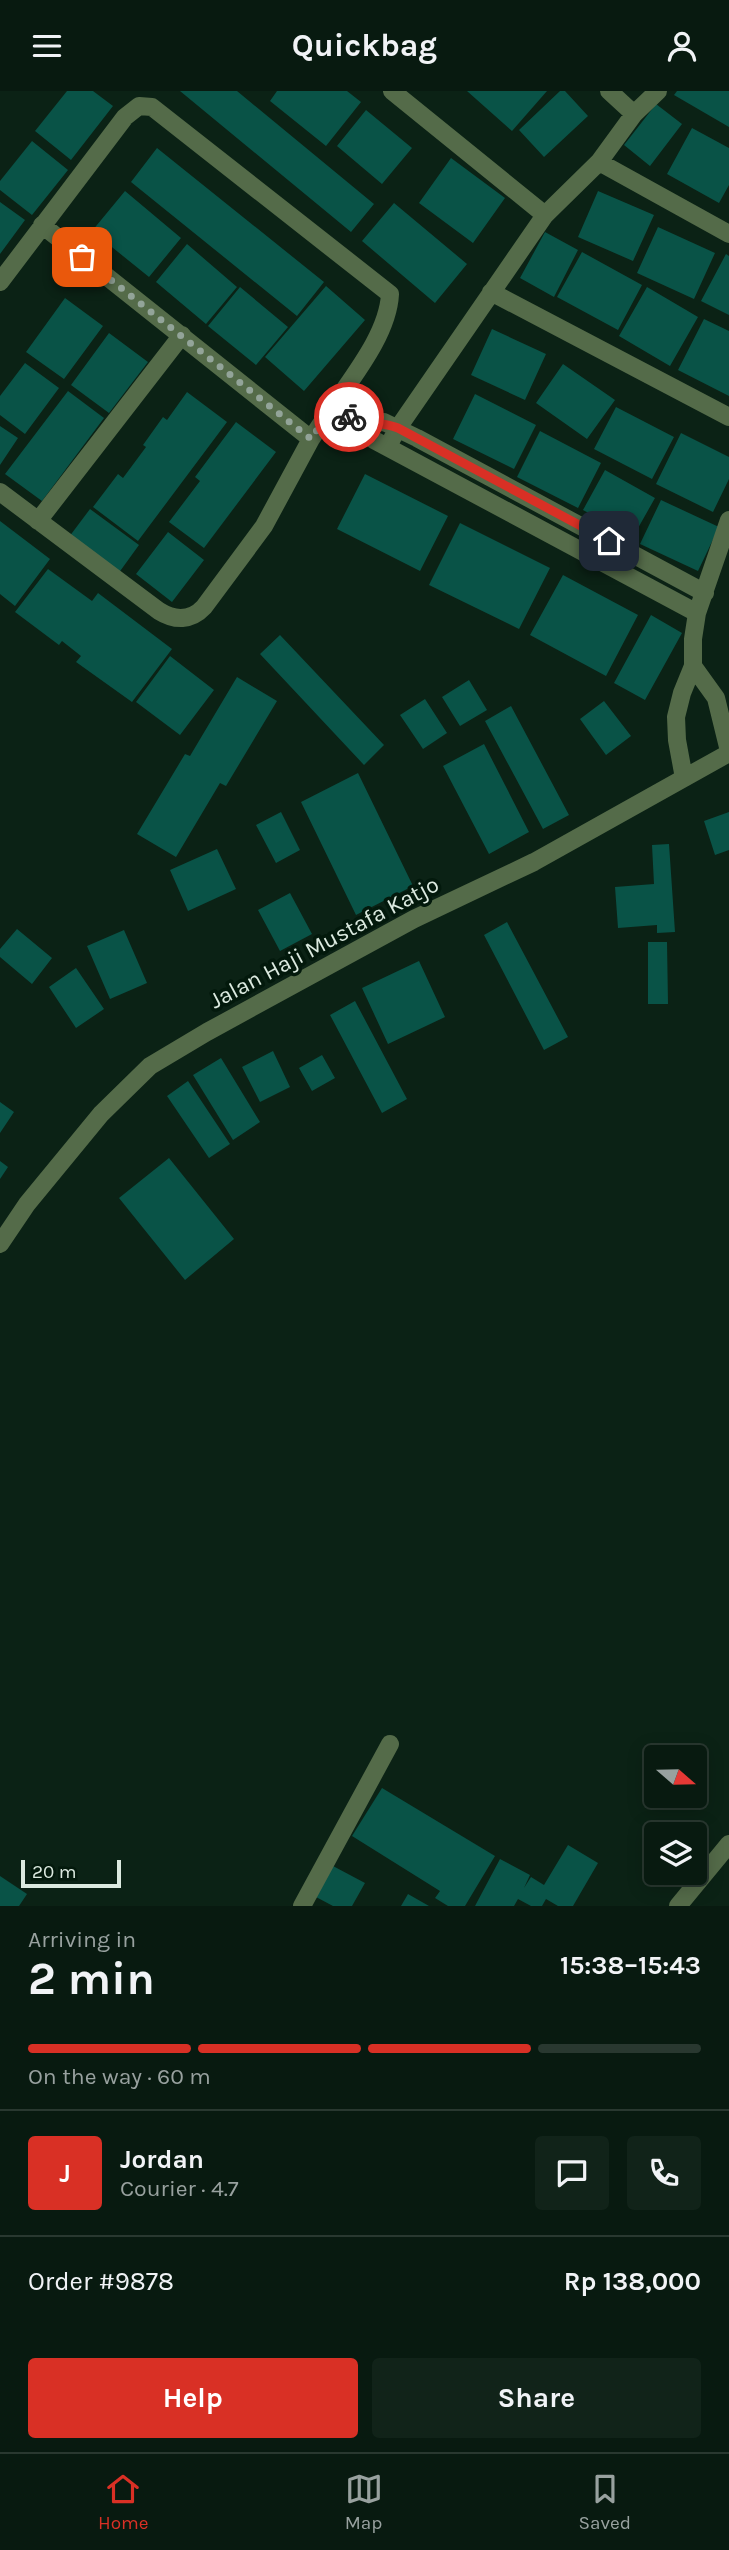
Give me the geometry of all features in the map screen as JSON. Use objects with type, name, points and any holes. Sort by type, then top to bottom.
[{"type":"street","points":[[392,91],[545,215]]},
{"type":"street","points":[[609,91],[634,114]]},
{"type":"street","points":[[388,446],[545,215],[599,162],[634,114],[658,91]]},
{"type":"street","points":[[0,282],[125,117],[139,106],[160,111],[390,294],[384,326],[311,439],[264,526],[197,614],[173,618],[159,611],[0,492]]},
{"type":"street","points":[[599,162],[729,234]]},
{"type":"street","points":[[42,225],[311,439]]},
{"type":"street","points":[[491,292],[729,417]]},
{"type":"street","points":[[38,521],[182,335]]},
{"type":"street","points":[[331,409],[362,423],[384,422],[398,428],[705,593]]},
{"type":"street","points":[[362,423],[374,440],[697,613]]},
{"type":"street","points":[[684,778],[676,717],[692,666],[697,613],[729,520]]},
{"type":"street","points":[[692,666],[723,696],[729,752]]},
{"type":"street","name":"Jalan Haji Mustafa Katjo","points":[[0,1244],[27,1205],[101,1115],[150,1066],[414,919],[534,862],[729,752]]},
{"type":"street","points":[[302,1906],[390,1744]]},
{"type":"street","points":[[678,1906],[729,1844]]},
{"type":"building","points":[[67,91],[93,91],[113,106],[71,160],[35,131]]},
{"type":"building","points":[[180,91],[237,91],[374,204],[351,232]]},
{"type":"building","points":[[277,91],[347,91],[361,102],[326,146],[270,101]]},
{"type":"building","points":[[467,91],[547,91],[512,131]]},
{"type":"building","points":[[560,91],[565,91],[588,116],[544,157],[519,130]]},
{"type":"building","points":[[677,91],[729,91],[729,127],[674,95]]},
{"type":"building","points":[[656,104],[682,124],[650,166],[624,145]]},
{"type":"building","points":[[366,110],[412,148],[382,184],[337,146]]},
{"type":"building","points":[[692,128],[729,148],[729,185],[719,203],[667,174]]},
{"type":"building","points":[[32,141],[68,170],[32,215],[0,190],[0,181]]},
{"type":"building","points":[[157,148],[324,282],[297,316],[131,182]]},
{"type":"building","points":[[451,158],[505,198],[473,243],[419,203]]},
{"type":"building","points":[[125,191],[181,238],[149,277],[92,231]]},
{"type":"building","points":[[598,191],[654,215],[633,261],[578,237]]},
{"type":"building","points":[[0,202],[25,220],[0,254]]},
{"type":"building","points":[[394,203],[467,264],[435,303],[362,241]]},
{"type":"building","points":[[658,227],[715,253],[694,299],[637,273]]},
{"type":"building","points":[[545,232],[578,250],[554,297],[520,278]]},
{"type":"building","points":[[187,244],[237,287],[206,324],[156,282]]},
{"type":"building","points":[[582,252],[642,285],[618,330],[557,297]]},
{"type":"building","points":[[726,254],[729,256],[729,315],[701,301]]},
{"type":"building","points":[[326,286],[365,320],[304,391],[265,357]]},
{"type":"building","points":[[240,287],[288,327],[256,365],[208,326]]},
{"type":"building","points":[[647,287],[698,317],[670,366],[619,336]]},
{"type":"building","points":[[65,298],[103,326],[64,379],[26,352]]},
{"type":"building","points":[[704,319],[729,331],[729,396],[678,370]]},
{"type":"building","points":[[492,329],[546,354],[525,400],[471,375]]},
{"type":"building","points":[[109,333],[148,362],[109,413],[71,385]]},
{"type":"building","points":[[25,363],[59,388],[25,434],[0,415],[0,396]]},
{"type":"building","points":[[563,364],[615,400],[587,439],[536,403]]},
{"type":"building","points":[[68,391],[104,418],[42,501],[5,474]]},
{"type":"building","points":[[187,392],[227,422],[138,541],[93,507],[118,474],[123,478],[146,447],[143,445],[163,417],[167,420]]},
{"type":"building","points":[[475,394],[536,425],[514,469],[453,439]]},
{"type":"building","points":[[616,407],[674,437],[652,479],[594,449]]},
{"type":"building","points":[[236,422],[276,452],[204,548],[169,522],[200,481],[195,477]]},
{"type":"building","points":[[0,426],[18,438],[0,465]]},
{"type":"building","points":[[540,431],[601,463],[578,508],[517,477]]},
{"type":"building","points":[[681,433],[729,457],[729,479],[713,512],[656,484]]},
{"type":"building","points":[[605,470],[655,498],[633,537],[583,510]]},
{"type":"building","points":[[365,474],[448,516],[420,571],[337,529]]},
{"type":"building","points":[[661,500],[719,527],[698,571],[640,544]]},
{"type":"building","points":[[90,509],[139,545],[118,574],[69,537]]},
{"type":"building","points":[[0,521],[50,559],[15,606],[0,594]]},
{"type":"building","points":[[460,523],[550,568],[519,629],[429,585]]},
{"type":"building","points":[[168,532],[204,560],[172,602],[136,574]]},
{"type":"building","points":[[48,569],[92,601],[98,593],[172,649],[132,702],[76,662],[81,656],[62,641],[59,645],[15,612]]},
{"type":"building","points":[[563,575],[638,615],[606,676],[530,635]]},
{"type":"building","points":[[651,615],[682,633],[645,700],[614,683]]},
{"type":"building","points":[[280,635],[384,745],[364,765],[260,654]]},
{"type":"building","points":[[170,656],[214,690],[180,735],[136,702]]},
{"type":"building","points":[[237,677],[277,701],[226,786],[220,783],[176,857],[137,834],[185,754],[190,756]]},
{"type":"building","points":[[469,680],[487,710],[460,726],[442,697]]},
{"type":"building","points":[[425,699],[447,733],[423,749],[400,715]]},
{"type":"building","points":[[604,701],[631,736],[606,755],[580,719]]},
{"type":"building","points":[[511,706],[569,815],[543,829],[485,721]]},
{"type":"building","points":[[484,744],[529,832],[489,854],[443,766]]},
{"type":"building","points":[[358,773],[413,886],[356,915],[301,802]]},
{"type":"building","points":[[281,812],[300,850],[276,863],[256,825]]},
{"type":"building","points":[[729,812],[729,850],[715,855],[704,821]]},
{"type":"building","points":[[669,844],[675,932],[657,933],[657,925],[618,928],[615,887],[654,884],[652,845]]},
{"type":"building","points":[[217,849],[236,889],[188,911],[170,870]]},
{"type":"building","points":[[290,893],[312,934],[280,951],[258,910]]},
{"type":"building","points":[[507,922],[568,1037],[544,1050],[484,935]]},
{"type":"building","points":[[17,929],[52,958],[32,984],[0,957],[0,949]]},
{"type":"building","points":[[124,930],[147,983],[110,999],[87,946]]},
{"type":"building","points":[[648,942],[667,942],[668,1004],[648,1004]]},
{"type":"building","points":[[419,961],[445,1017],[388,1044],[362,988]]},
{"type":"building","points":[[76,968],[104,1009],[76,1028],[49,987]]},
{"type":"building","points":[[355,1001],[407,1099],[382,1113],[330,1015]]},
{"type":"building","points":[[273,1051],[290,1087],[260,1102],[242,1067]]},
{"type":"building","points":[[322,1055],[335,1078],[312,1091],[299,1068]]},
{"type":"building","points":[[221,1058],[260,1122],[233,1140],[193,1075]]},
{"type":"building","points":[[188,1081],[230,1144],[209,1158],[167,1096]]},
{"type":"building","points":[[0,1102],[14,1112],[0,1133]]},
{"type":"building","points":[[169,1158],[234,1239],[185,1280],[119,1198]]},
{"type":"building","points":[[0,1161],[8,1167],[0,1179]]},
{"type":"building","points":[[382,1788],[495,1856],[465,1906],[448,1906],[435,1898],[440,1891],[352,1836]]},
{"type":"building","points":[[568,1845],[598,1863],[573,1906],[558,1906],[546,1899],[542,1906],[531,1906],[518,1899],[514,1906],[475,1906],[500,1859],[530,1875],[524,1888],[531,1877],[544,1885]]},
{"type":"building","points":[[333,1866],[365,1883],[352,1906],[333,1906],[316,1897]]},
{"type":"building","points":[[0,1876],[27,1894],[19,1906],[0,1906]]},
{"type":"building","points":[[408,1894],[429,1906],[401,1906]]},
{"type":"way so far","points":[[82,257],[311,439],[331,409],[349,417]]},
{"type":"route","points":[[349,417],[362,423],[384,422],[417,437],[609,541]]}]
